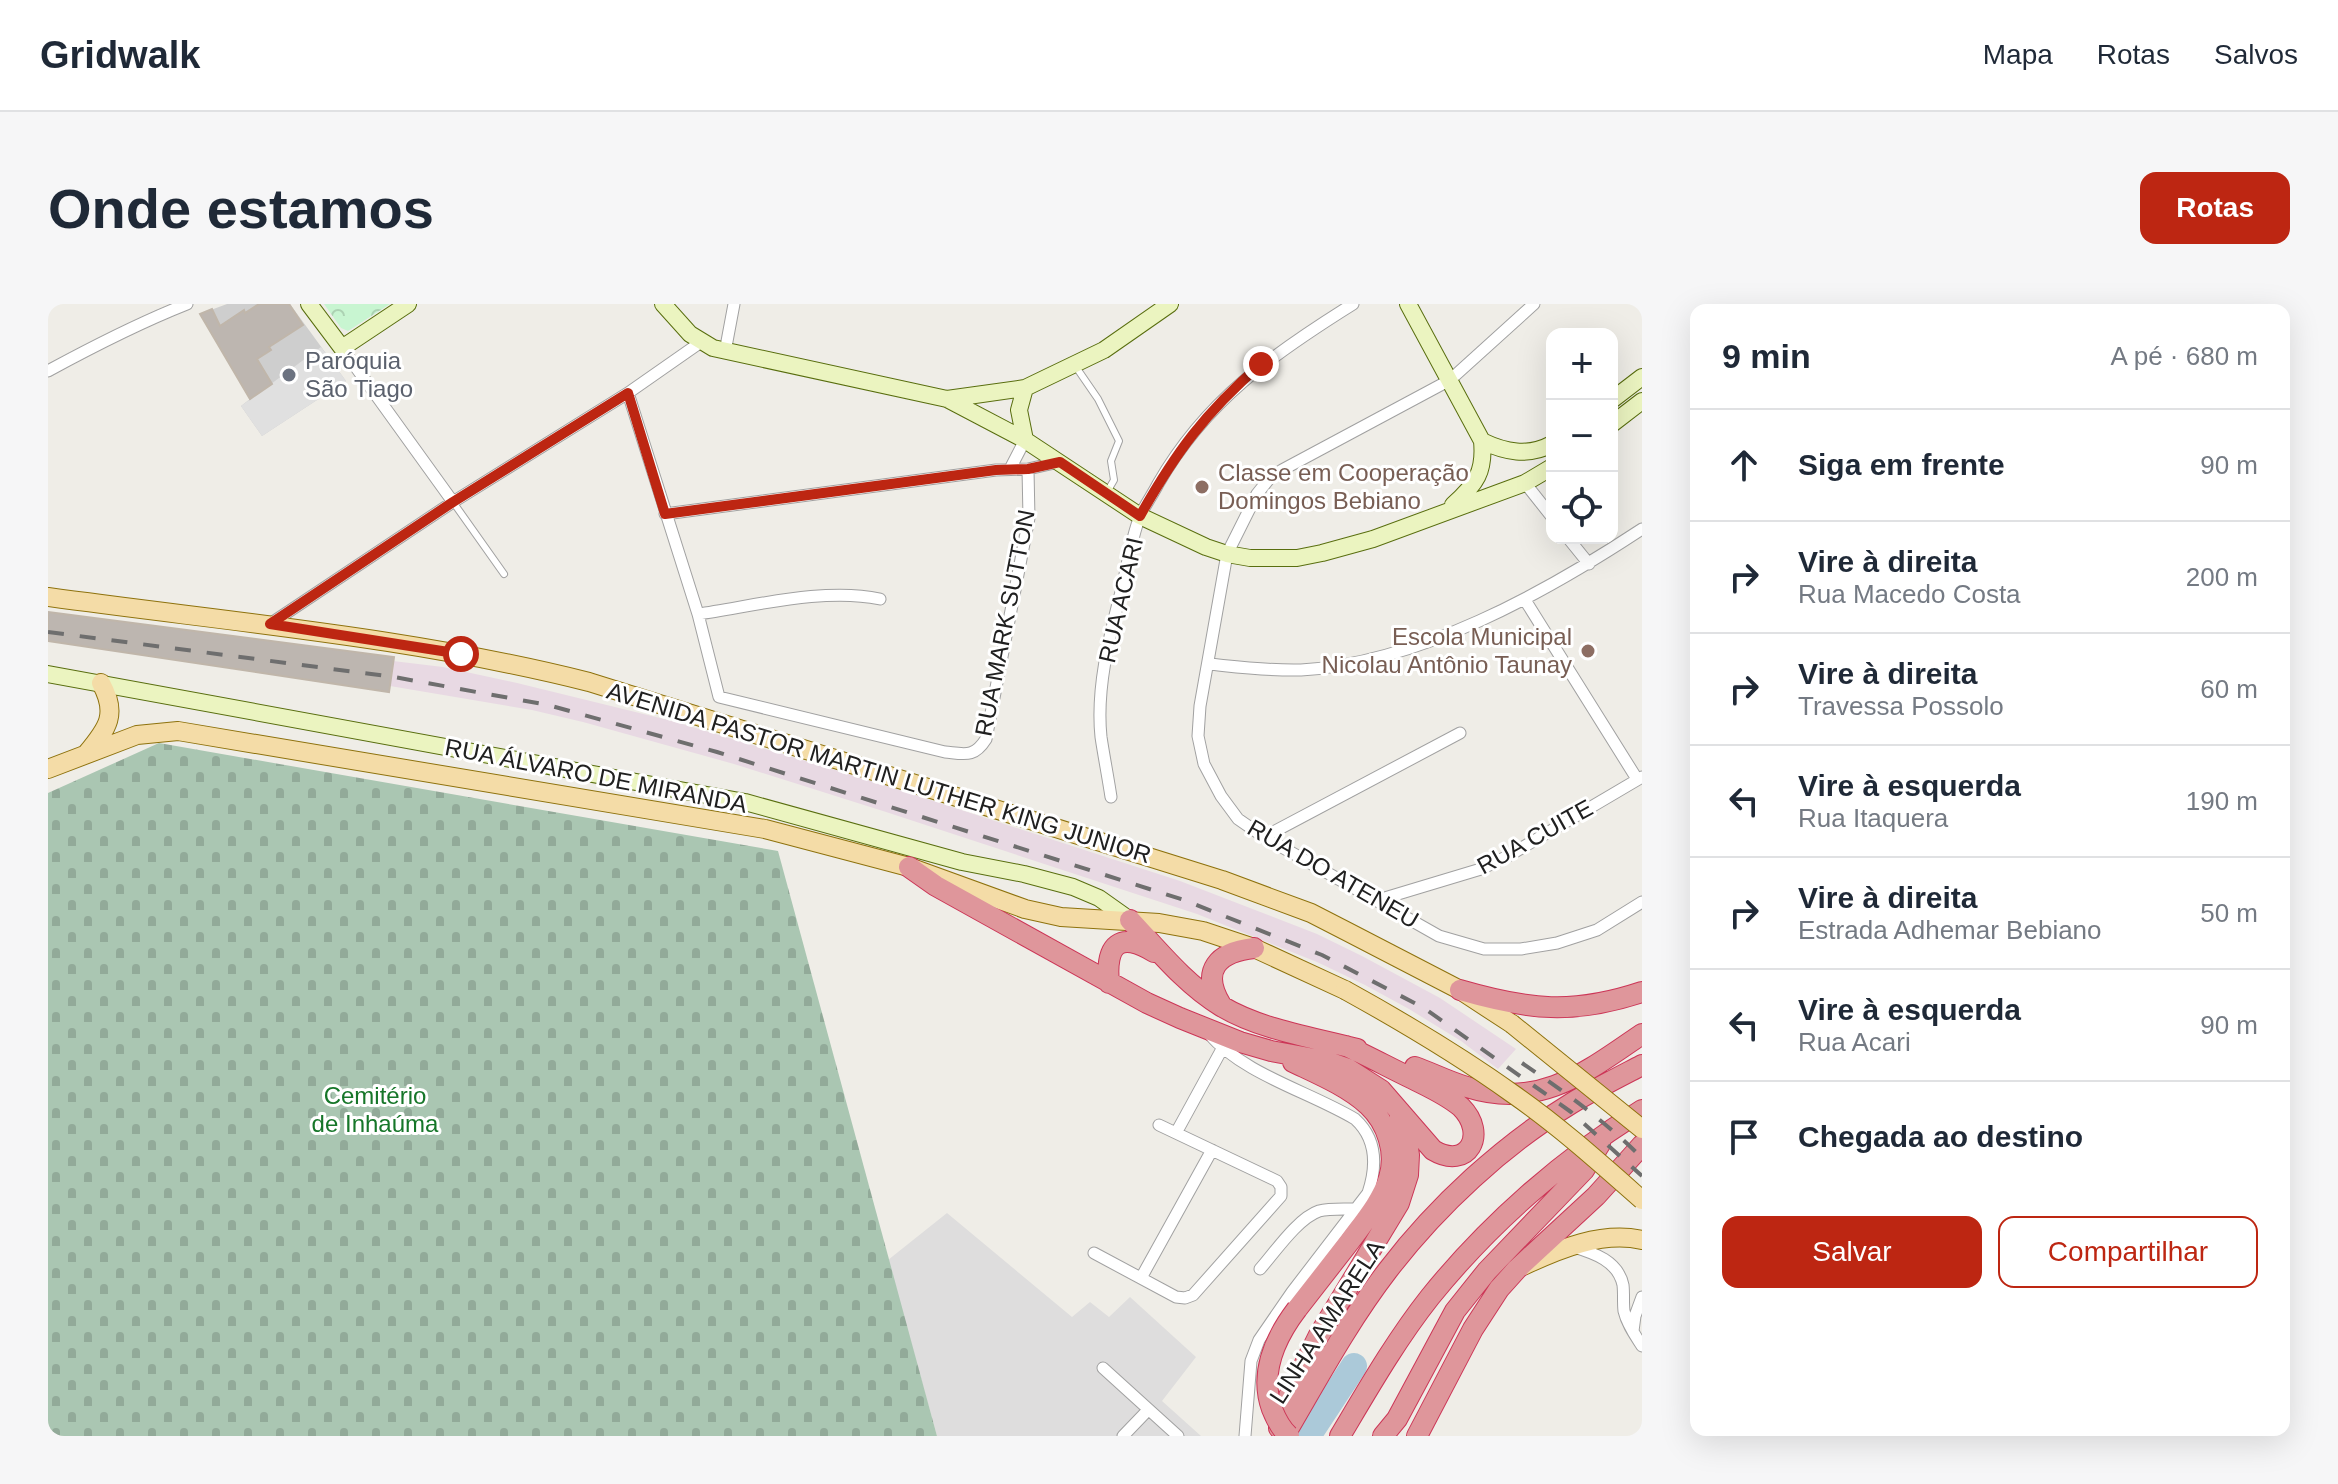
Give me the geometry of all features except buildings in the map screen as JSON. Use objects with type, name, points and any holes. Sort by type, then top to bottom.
[{"type":"highway","points":[[909,867],[936,886],[1147,1003],[1203,1028],[1271,1051],[1324,1077],[1354,1094],[1382,1121],[1392,1160],[1389,1178],[1379,1199],[1282,1329],[1273,1350],[1267,1384],[1273,1412],[1287,1436]]},
{"type":"highway","points":[[1130,920],[1168,961],[1221,1005],[1269,1026],[1394,1059],[1469,1088],[1495,1094],[1540,1092],[1562,1084],[1642,1034]]},
{"type":"highway","points":[[1109,983],[1108,959],[1118,943],[1134,942],[1168,961]]},
{"type":"highway","points":[[1221,1005],[1212,985],[1215,966],[1229,953],[1254,948]]},
{"type":"highway","points":[[1460,990],[1499,1002],[1536,1008],[1583,1007],[1617,1001],[1642,992]]},
{"type":"highway","points":[[1271,1051],[1325,1061],[1348,1069],[1381,1090],[1433,1150],[1443,1156],[1462,1154],[1472,1143],[1475,1134],[1473,1125],[1458,1105],[1346,1046]]},
{"type":"highway","points":[[1571,1103],[1642,1048]]},
{"type":"highway","name":"LINHA AMARELA","points":[[1287,1436],[1361,1307],[1413,1239],[1449,1200],[1571,1103],[1642,1065]]},
{"type":"highway","points":[[1277,1436],[1289,1396],[1318,1337],[1399,1203],[1408,1175],[1409,1155],[1396,1106]]},
{"type":"highway","points":[[1340,1436],[1430,1297],[1507,1215],[1605,1133],[1642,1110]]},
{"type":"highway","points":[[1417,1436],[1508,1263],[1584,1170],[1605,1133]]},
{"type":"highway","points":[[1383,1436],[1397,1419],[1455,1311],[1487,1271],[1508,1263],[1536,1234],[1642,1144]]},
{"type":"main road","points":[[309,304],[342,348],[408,304]]},
{"type":"main road","points":[[663,304],[690,334],[725,352],[947,399],[1025,440],[1140,516],[1181,537],[1227,554],[1270,559],[1322,553],[1373,539],[1525,483],[1546,471]]},
{"type":"main road","points":[[947,399],[1025,388],[1104,350],[1170,304]]},
{"type":"main road","points":[[1408,304],[1482,441],[1482,466],[1478,479],[1447,510]]},
{"type":"main road","points":[[1618,395],[1642,377]]},
{"type":"main road","points":[[1025,388],[1019,410],[1025,440]]},
{"type":"main road","points":[[1618,419],[1642,401]]},
{"type":"main road","points":[[1482,441],[1496,448],[1518,452],[1546,447]]},
{"type":"main road","name":"AVENIDA PASTOR MARTIN LUTHER KING JUNIOR","points":[[48,597],[270,624],[461,654],[589,682],[1222,880],[1311,913],[1460,990],[1512,1024],[1642,1129]]},
{"type":"main road","name":"RUA ÁLVARO DE MIRANDA","points":[[48,674],[745,802],[962,862],[1073,887],[1099,898],[1130,920]]},
{"type":"main road","points":[[85,755],[103,734],[109,721],[109,698],[101,683]]},
{"type":"main road","points":[[48,769],[137,735],[178,731],[765,829],[909,867],[1025,909],[1061,917],[1130,920],[1203,931],[1254,948],[1389,1014],[1513,1093],[1642,1200]]},
{"type":"main road","points":[[1508,1263],[1609,1237],[1642,1240]]},
{"type":"street","points":[[48,371],[133,326],[187,304]]},
{"type":"street","points":[[725,352],[734,304]]},
{"type":"street","name":"RUA ACARI","points":[[1111,797],[1101,736],[1100,708],[1112,625],[1140,516],[1183,445],[1226,395],[1261,364],[1353,304]]},
{"type":"street","name":"RUA DO ATENEU","points":[[1534,304],[1450,380],[1308,455],[1269,479],[1257,494],[1227,554],[1200,706],[1198,736],[1204,764],[1238,819],[1264,837],[1439,936],[1484,949],[1521,949],[1557,943],[1597,930],[1642,902]]},
{"type":"street","points":[[270,624],[453,502],[628,393],[701,342]]},
{"type":"street","points":[[342,348],[453,502]]},
{"type":"street","points":[[628,393],[698,614],[820,596],[847,594],[880,599]]},
{"type":"street","points":[[1010,469],[1025,440]]},
{"type":"street","points":[[665,514],[1028,469],[1060,462]]},
{"type":"street","name":"RUA MARK SUTTON","points":[[698,614],[719,697],[968,755],[980,749],[990,721],[1029,518],[1028,469]]},
{"type":"street","points":[[1525,483],[1546,509]]},
{"type":"street","points":[[1209,664],[1299,670],[1347,664],[1403,649],[1525,600],[1589,564],[1642,529]]},
{"type":"street","points":[[1573,544],[1589,564]]},
{"type":"street","points":[[1525,600],[1640,778]]},
{"type":"street","points":[[1264,837],[1460,733]]},
{"type":"street","name":"RUA CUITE","points":[[1378,900],[1481,869],[1640,778]]},
{"type":"street","points":[[1203,1028],[1222,1049],[1336,1108],[1363,1126],[1373,1150],[1374,1175],[1368,1193],[1259,1340],[1251,1361],[1245,1436]]},
{"type":"street","points":[[1176,1133],[1222,1049]]},
{"type":"street","points":[[1094,1253],[1176,1297],[1185,1298],[1193,1295],[1281,1196],[1277,1181],[1159,1125]]},
{"type":"street","points":[[1141,1278],[1212,1150]]},
{"type":"street","points":[[1260,1269],[1297,1227],[1315,1212],[1356,1209]]},
{"type":"street","points":[[1574,1247],[1594,1253],[1613,1266],[1623,1285],[1624,1311],[1642,1346]]},
{"type":"street","points":[[1633,1331],[1642,1297]]},
{"type":"street","points":[[1103,1368],[1178,1436]]},
{"type":"street","points":[[1123,1436],[1148,1410]]},
{"type":"lane","points":[[1074,364],[1098,399],[1119,441],[1111,461],[1114,480],[1106,494]]},
{"type":"lane","points":[[453,502],[504,574]]},
{"type":"shaded area","name":"Paróquia São Tiago","points":[[227,304],[290,304],[346,381],[262,436],[241,406],[250,399],[200,314]]},
{"type":"shaded area","points":[[321,347],[346,381],[262,436],[241,406]]},
{"type":"shaded area","points":[[393,661],[443,667],[672,721],[866,779],[1180,881],[1317,934],[1362,956],[1440,998],[1516,1049],[1498,1069],[1461,1041],[1365,985],[1317,962],[1197,914],[734,764],[532,710],[390,686]]},
{"type":"shaded area","points":[[947,1213],[1072,1317],[1090,1302],[1109,1317],[1130,1297],[1196,1357],[1162,1401],[1201,1436],[937,1436],[888,1260]]},
{"type":"green space","points":[[324,304],[390,304],[348,331],[341,328]]},
{"type":"green space","name":"Cemitério de Inhaúma","points":[[159,743],[778,851],[937,1436],[48,1436],[48,793]]},
{"type":"waterway","points":[[1308,1436],[1354,1366]]},
{"type":"railway","points":[[48,632],[394,677],[548,705],[717,752],[1184,900],[1322,955],[1424,1008],[1571,1112],[1642,1176]]},
{"type":"railway","points":[[1522,1063],[1585,1108],[1642,1158]]},
{"type":"place","name":"Paróquia São Tiago","points":[[289,375]]},
{"type":"place","name":"Classe em Cooperação Domingos Bebiano","points":[[1202,487]]},
{"type":"place","name":"Escola Municipal Nicolau Antônio Taunay","points":[[1588,651]]},
{"type":"route","points":[[461,654],[270,624],[453,502],[628,393],[665,514],[996,470],[1028,469],[1060,462],[1140,516],[1192,434],[1226,395],[1261,364]]}]
